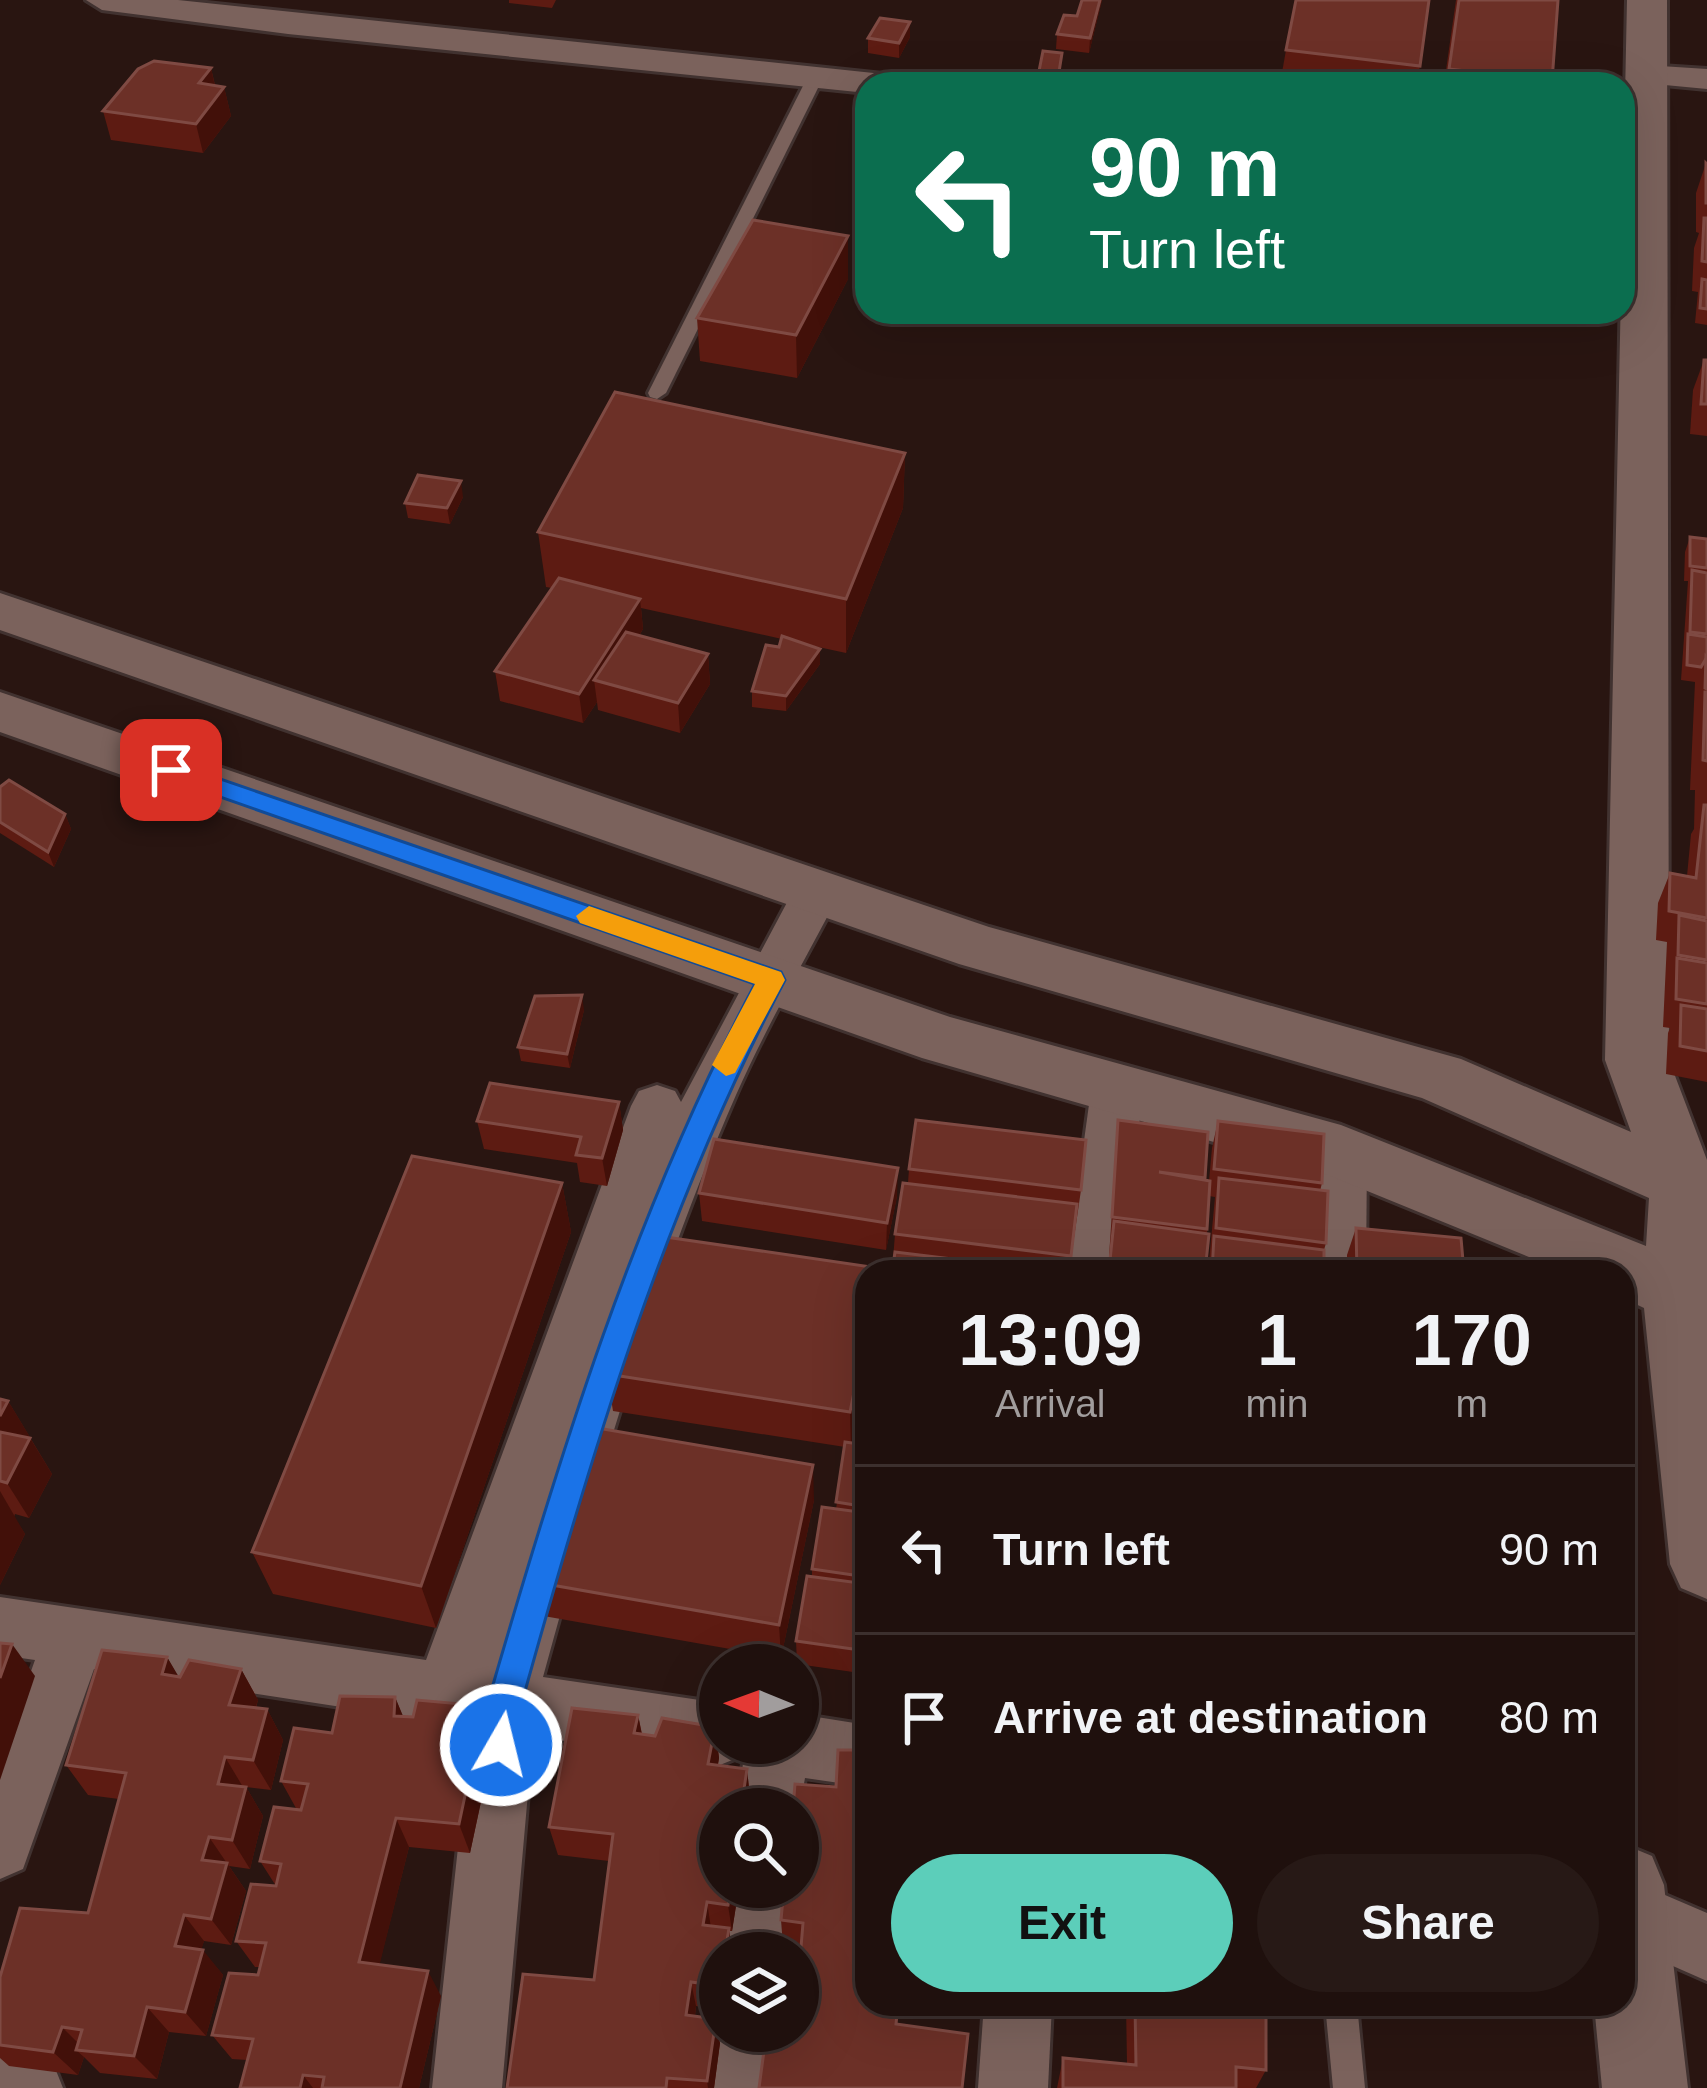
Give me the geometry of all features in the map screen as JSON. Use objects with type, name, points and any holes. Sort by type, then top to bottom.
[{"type":"street","points":[[102,0],[297,12],[855,81]]},
{"type":"street","points":[[1635,149],[1645,75],[1647,0]]},
{"type":"street","points":[[1645,75],[1707,79]]},
{"type":"street","points":[[1633,324],[1637,1060],[1695,1189],[1690,1441],[1707,1564]]},
{"type":"street","points":[[0,611],[981,948],[1438,1077],[1695,1189]]},
{"type":"street","points":[[0,710],[944,1040],[1341,1152],[1575,1259],[1582,1140],[1637,1060]]},
{"type":"street","points":[[475,1696],[576,1451],[678,1171],[713,1089],[817,891]]},
{"type":"street","points":[[1096,1260],[1117,1090]]},
{"type":"street","points":[[467,2088],[475,1696],[657,1106]]},
{"type":"street","points":[[1339,1260],[1341,1152]]},
{"type":"street","points":[[1635,1280],[1692,1299]]},
{"type":"street","points":[[0,1626],[699,1731]]},
{"type":"street","points":[[0,1846],[75,1636]]},
{"type":"street","points":[[819,1749],[855,1754]]},
{"type":"street","points":[[1635,1908],[1707,1947]]},
{"type":"street","points":[[1635,1999],[1645,2088]]},
{"type":"street","points":[[1012,2088],[1017,2016]]},
{"type":"street","points":[[730,2088],[735,2052]]},
{"type":"street","points":[[0,2084],[28,2088]]},
{"type":"lane","points":[[657,393],[816,76]]},
{"type":"lane","points":[[1342,2016],[1349,2088]]},
{"type":"building","points":[[1082,0],[1100,0],[1090,38],[1057,34],[1064,15],[1077,16]]},
{"type":"building","points":[[1296,0],[1429,0],[1420,66],[1286,50]]},
{"type":"building","points":[[1459,0],[1558,0],[1553,72],[1449,69]]},
{"type":"building","points":[[880,18],[910,22],[899,43],[868,38]]},
{"type":"building","points":[[1043,51],[1062,53],[1059,72],[1039,71]]},
{"type":"building","points":[[154,61],[211,68],[199,83],[224,87],[196,124],[103,111],[138,69]]},
{"type":"building","points":[[1707,218],[1707,262],[1702,261]]},
{"type":"building","points":[[753,220],[848,236],[796,335],[697,318]]},
{"type":"building","points":[[1702,279],[1707,280],[1707,309],[1700,308]]},
{"type":"building","points":[[1704,360],[1707,404],[1701,404]]},
{"type":"building","points":[[615,392],[905,453],[846,599],[538,532]]},
{"type":"building","points":[[418,475],[461,481],[447,508],[405,503]]},
{"type":"building","points":[[1690,537],[1707,539],[1707,568],[1690,566]]},
{"type":"building","points":[[1692,570],[1707,573],[1707,634],[1690,632]]},
{"type":"building","points":[[559,578],[640,599],[579,694],[495,671]]},
{"type":"building","points":[[626,632],[708,654],[678,703],[594,680]]},
{"type":"building","points":[[1688,634],[1707,637],[1707,657],[1701,667],[1687,665]]},
{"type":"building","points":[[782,636],[820,649],[786,696],[752,691],[766,645],[779,647]]},
{"type":"building","points":[[1707,692],[1707,761],[1703,760]]},
{"type":"building","points":[[9,780],[65,814],[48,852],[0,822],[0,787]]},
{"type":"building","points":[[1704,805],[1707,918],[1669,911],[1670,873],[1696,878]]},
{"type":"building","points":[[1679,915],[1707,921],[1707,960],[1678,955]]},
{"type":"building","points":[[1677,958],[1707,963],[1707,1004],[1676,999]]},
{"type":"building","points":[[582,995],[567,1054],[518,1047],[535,996]]},
{"type":"building","points":[[1681,1005],[1707,1009],[1707,1051],[1680,1046]]},
{"type":"building","points":[[490,1083],[619,1102],[602,1158],[576,1155],[581,1137],[477,1121]]},
{"type":"building","points":[[916,1120],[1086,1140],[1081,1190],[909,1169]]},
{"type":"building","points":[[1118,1120],[1208,1132],[1205,1178],[1159,1172],[1210,1181],[1207,1229],[1112,1217]]},
{"type":"building","points":[[1218,1121],[1324,1134],[1322,1183],[1214,1169]]},
{"type":"building","points":[[714,1139],[898,1168],[887,1223],[699,1193]]},
{"type":"building","points":[[412,1156],[562,1183],[421,1586],[252,1552]]},
{"type":"building","points":[[1219,1178],[1328,1191],[1326,1243],[1216,1228]]},
{"type":"building","points":[[903,1183],[1077,1204],[1071,1256],[895,1234]]},
{"type":"building","points":[[1114,1221],[1209,1234],[1206,1260],[1110,1260]]},
{"type":"building","points":[[1356,1228],[1461,1238],[1463,1260],[1357,1260]]},
{"type":"building","points":[[645,1234],[855,1265],[855,1387],[850,1412],[607,1374]]},
{"type":"building","points":[[1214,1236],[1324,1250],[1324,1260],[1213,1260]]},
{"type":"building","points":[[895,1252],[960,1260],[894,1260]]},
{"type":"building","points":[[574,1424],[813,1465],[779,1625],[529,1581]]},
{"type":"building","points":[[0,1432],[30,1438],[7,1483],[0,1481]]},
{"type":"building","points":[[845,1442],[855,1443],[855,1505],[836,1502]]},
{"type":"building","points":[[822,1507],[855,1511],[855,1575],[812,1569]]},
{"type":"building","points":[[807,1576],[855,1582],[855,1649],[796,1641]]},
{"type":"building","points":[[0,1643],[12,1644],[0,1678]]},
{"type":"building","points":[[102,1650],[167,1657],[162,1674],[180,1677],[189,1660],[241,1669],[229,1705],[267,1709],[253,1760],[225,1757],[218,1784],[246,1787],[232,1840],[209,1837],[202,1860],[227,1863],[211,1919],[184,1915],[175,1946],[203,1950],[185,2012],[147,2007],[134,2056],[76,2050],[82,2030],[62,2027],[53,2052],[0,2045],[0,1977],[20,1908],[88,1913],[126,1773],[66,1765]]},
{"type":"building","points":[[340,1696],[395,1697],[394,1716],[413,1717],[417,1700],[484,1706],[459,1824],[396,1818],[359,1962],[428,1971],[400,2088],[322,2088],[324,2077],[303,2075],[300,2088],[240,2088],[253,2039],[212,2035],[229,1973],[258,1975],[266,1943],[236,1941],[251,1884],[276,1886],[281,1864],[260,1861],[274,1807],[301,1810],[308,1784],[281,1781],[294,1728],[332,1733]]},
{"type":"building","points":[[572,1708],[638,1715],[634,1733],[655,1736],[662,1718],[699,1724],[699,1764],[747,1769],[744,1788],[699,1788],[699,1908],[706,1908],[703,1925],[729,1928],[728,1932],[699,1932],[699,1983],[691,1982],[686,2015],[699,2017],[699,2052],[711,2052],[707,2081],[667,2078],[666,2088],[507,2088],[523,1974],[594,1980],[613,1834],[549,1827]]},
{"type":"building","points":[[838,1750],[855,1750],[855,2016],[897,2016],[896,2024],[968,2034],[962,2088],[759,2088],[764,2052],[819,2052],[819,1932],[802,1932],[803,1923],[781,1920],[782,1908],[819,1908],[819,1788],[795,1788],[795,1784],[836,1787]]},
{"type":"building","points":[[1135,2016],[1266,2016],[1266,2070],[1236,2067],[1236,2088],[1063,2088],[1063,2058],[1136,2065]]},
{"type":"slow traffic","points":[[589,916],[771,980],[726,1065]]},
{"type":"route","points":[[171,770],[771,980],[713,1089],[678,1171],[576,1451],[505,1702],[501,1745]]}]
